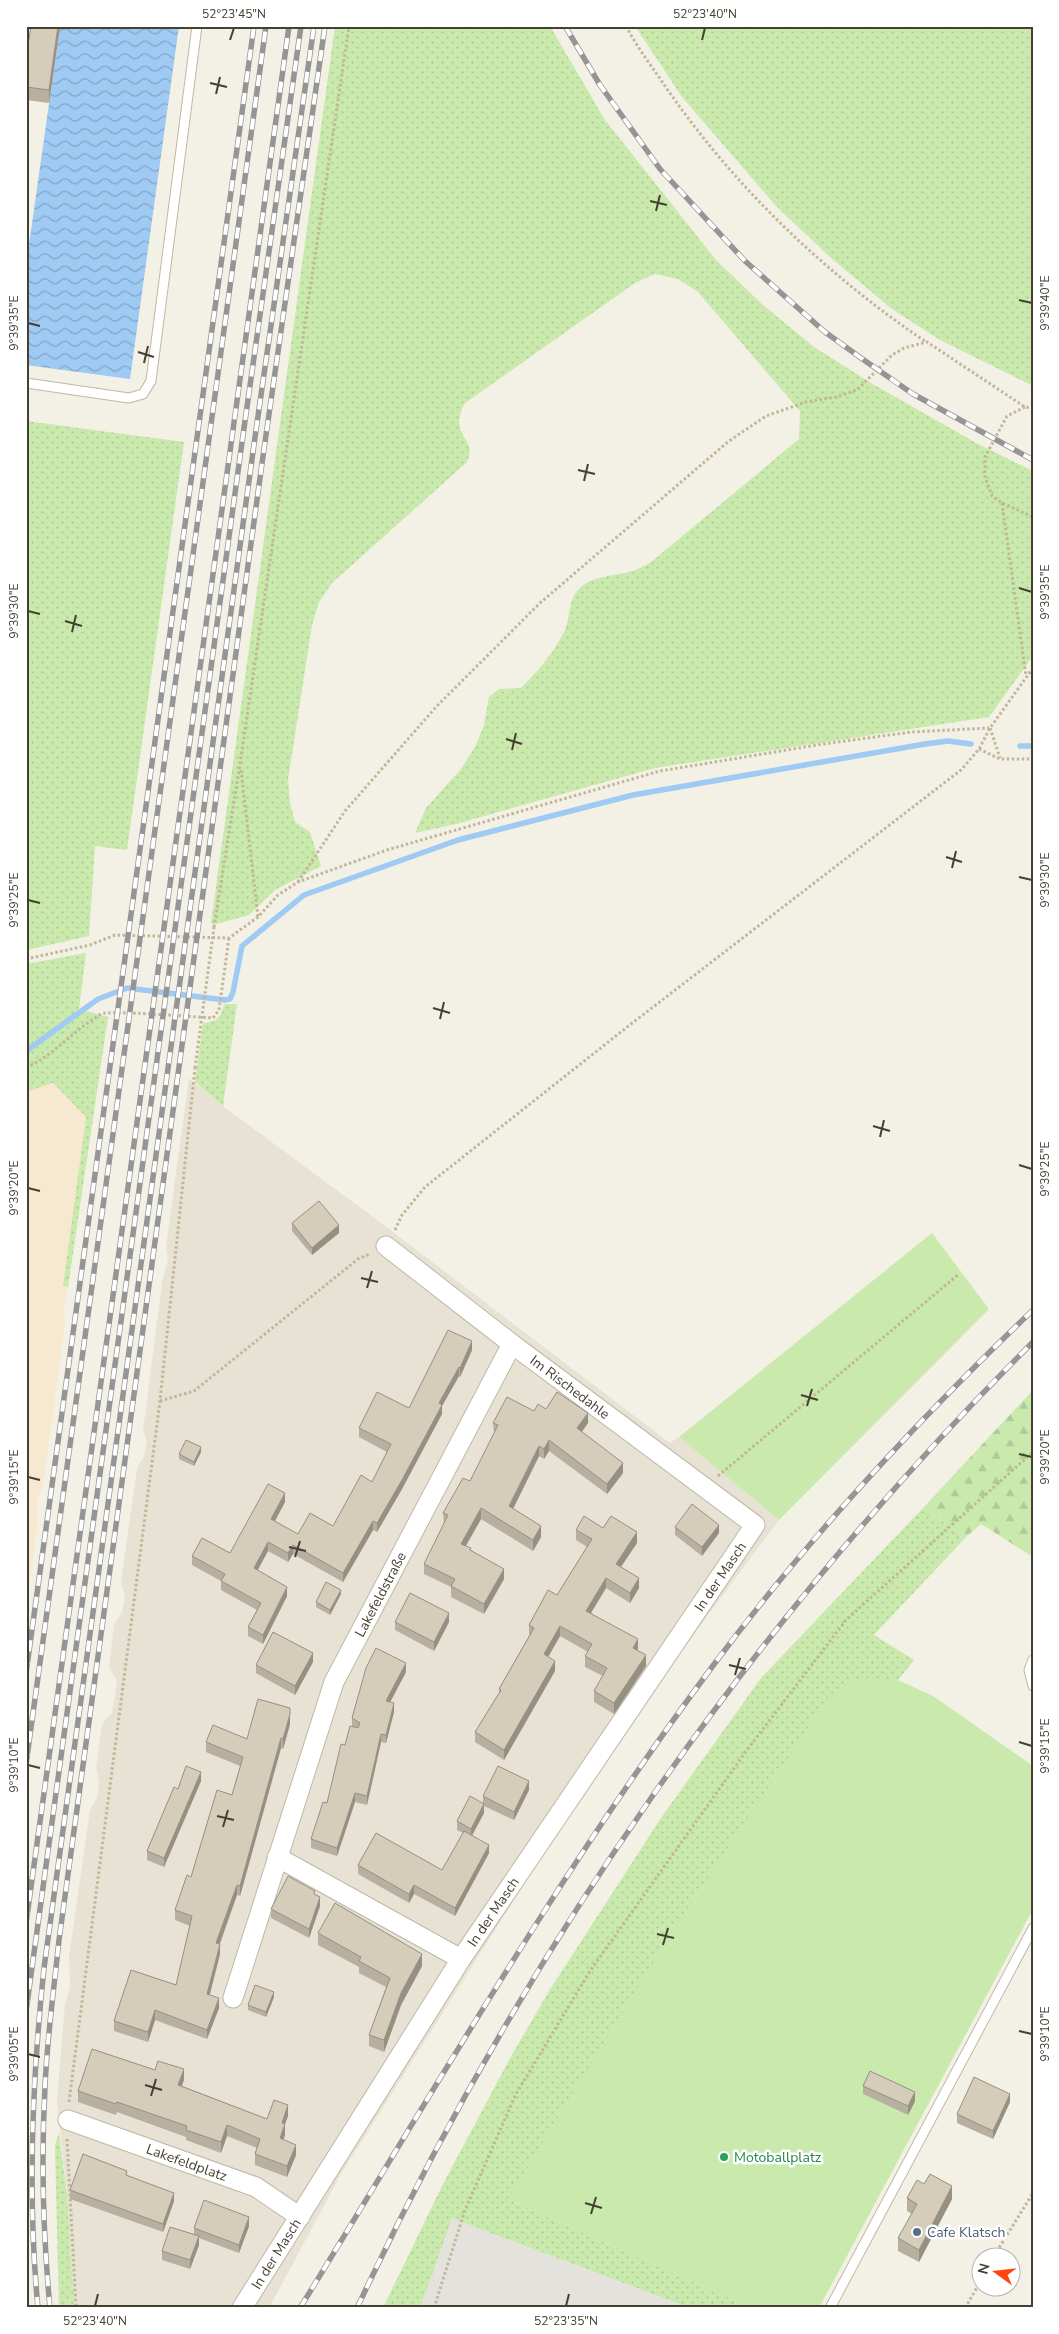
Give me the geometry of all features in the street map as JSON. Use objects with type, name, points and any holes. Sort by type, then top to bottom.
[{"type":"street","name":"Im Rischedahle","points":[[386,1246],[512,1344],[756,1525]]},
{"type":"street","name":"Lakefeldstraße","points":[[234,1998],[277,1857],[334,1682],[512,1344]]},
{"type":"street","name":"In der Masch","points":[[242,2308],[461,1959],[756,1525]]},
{"type":"street","points":[[277,1857],[461,1959]]},
{"type":"street","name":"Lakefeldplatz","points":[[68,2120],[256,2187],[300,2216]]},
{"type":"lane","points":[[26,383],[129,398],[142,394],[151,380],[197,26]]},
{"type":"lane","points":[[1033,1660],[1029,1670],[1033,1686]]},
{"type":"lane","points":[[830,2308],[1033,1928]]},
{"type":"path","points":[[76,2308],[66,2147],[73,2064],[160,1402],[195,1068],[214,927],[240,764],[349,26]]},
{"type":"path","points":[[626,26],[676,102],[723,162],[826,264],[886,315],[1025,407],[1033,408]]},
{"type":"path","points":[[298,882],[345,811],[436,707],[540,603],[722,447],[766,416],[806,402],[836,398],[857,390],[892,355],[904,348],[927,342]]},
{"type":"path","points":[[1025,407],[1007,416],[985,457],[985,477],[992,496],[1002,503],[1033,517]]},
{"type":"path","points":[[1002,503],[1026,677]]},
{"type":"path","points":[[160,1402],[194,1391],[358,1259],[386,1246],[402,1216],[425,1187],[631,1024],[961,770],[978,749],[990,728],[1033,668]]},
{"type":"path","points":[[26,958],[90,945],[115,935],[230,938],[258,917],[278,894],[298,882],[387,850],[660,772],[823,744],[901,734],[990,728]]},
{"type":"path","points":[[990,728],[1000,759]]},
{"type":"path","points":[[978,749],[1000,759],[1033,759]]},
{"type":"path","points":[[240,764],[258,917]]},
{"type":"path","points":[[26,1068],[42,1061],[68,1037],[104,1013],[213,1018],[217,1015],[220,1003],[230,938]]},
{"type":"path","points":[[705,1487],[960,1274]]},
{"type":"path","points":[[434,2308],[465,2210],[516,2094],[590,1971],[746,1750],[846,1620],[1033,1452]]},
{"type":"path","points":[[1000,2246],[1033,2193]]},
{"type":"path","points":[[965,2308],[972,2296]]},
{"type":"shaded area","points":[[189,1078],[223,1106],[377,1220],[670,1443],[679,1437],[779,1520],[666,1671],[543,1854],[341,2174],[269,2308],[74,2308],[67,2196],[57,2101],[65,2004],[70,1987],[69,1956],[90,1810],[97,1798],[99,1783],[96,1767],[102,1724],[112,1713],[117,1681],[109,1667],[114,1624],[122,1612],[125,1597],[121,1582],[137,1468],[144,1456],[147,1441],[143,1431],[162,1283],[168,1259],[166,1247]]},
{"type":"shaded area","points":[[53,1083],[86,1116],[63,1286],[68,1287],[64,1308],[65,1323],[43,1485],[38,1497],[37,1528],[26,1605],[26,1092]]},
{"type":"shaded area","points":[[452,2218],[493,2234],[690,2308],[420,2308]]},
{"type":"green space","points":[[335,26],[550,26],[605,120],[716,260],[763,305],[814,347],[871,383],[978,444],[1033,471],[1033,656],[989,717],[655,768],[456,824],[415,833],[426,808],[461,769],[475,747],[484,725],[489,697],[499,689],[521,688],[543,664],[565,630],[576,592],[586,583],[598,578],[637,570],[650,563],[799,439],[800,411],[698,292],[678,279],[655,274],[635,283],[465,403],[460,415],[459,424],[470,448],[466,463],[332,583],[319,602],[312,625],[288,780],[290,803],[295,822],[310,832],[321,866],[275,890],[249,915],[216,924],[211,923]]},
{"type":"green space","points":[[635,26],[1033,26],[1033,386],[940,340],[892,309],[831,258],[776,206],[682,97]]},
{"type":"green space","points":[[26,421],[184,442],[127,850],[95,846],[89,936],[26,950]]},
{"type":"green space","points":[[86,953],[79,1009],[108,1017],[68,1287],[63,1286],[86,1117],[53,1083],[26,1092],[26,964]]},
{"type":"green space","points":[[224,1004],[237,1004],[223,1106],[195,1082],[203,1023],[212,1022],[218,1018]]},
{"type":"green space","points":[[932,1233],[989,1309],[779,1520],[679,1437]]},
{"type":"green space","points":[[1033,1390],[1033,1557],[981,1524],[966,1537],[923,1508]]},
{"type":"green space","points":[[923,1508],[966,1537],[874,1635],[914,1660],[898,1680],[854,1679],[508,2199],[752,2308],[690,2308],[453,2219],[420,2308],[383,2308],[442,2186],[509,2060],[549,1991],[661,1818],[761,1678]]},
{"type":"green space","points":[[854,1679],[898,1680],[933,1696],[1033,1766],[1033,1909],[819,2308],[752,2308],[508,2199],[673,1930],[830,1695]]},
{"type":"green space","points":[[59,2132],[67,2196],[74,2308],[59,2308],[55,2147]]},
{"type":"water","points":[[60,26],[179,26],[130,379],[26,365],[26,266]]},
{"type":"building","points":[[31,26],[58,26],[49,90],[26,87],[26,57]]},
{"type":"building","points":[[319,1201],[339,1225],[312,1248],[292,1223]]},
{"type":"building","points":[[448,1330],[472,1341],[460,1368],[439,1403],[442,1405],[377,1523],[373,1521],[343,1573],[293,1545],[288,1553],[268,1542],[254,1568],[287,1587],[263,1635],[248,1627],[261,1603],[221,1581],[225,1574],[192,1556],[202,1538],[230,1553],[268,1484],[285,1493],[271,1519],[298,1534],[310,1513],[333,1526],[361,1475],[372,1482],[391,1444],[359,1428],[377,1392],[409,1408]]},
{"type":"building","points":[[557,1392],[588,1413],[577,1428],[623,1463],[607,1484],[549,1440],[544,1449],[539,1446],[509,1506],[541,1526],[533,1540],[481,1508],[461,1544],[471,1548],[470,1550],[504,1569],[484,1604],[451,1586],[455,1579],[424,1564],[448,1515],[443,1513],[463,1478],[470,1481],[498,1425],[493,1423],[507,1397],[534,1411],[538,1404],[546,1409]]},
{"type":"building","points":[[186,1440],[201,1447],[194,1462],[179,1454]]},
{"type":"building","points":[[692,1504],[719,1525],[702,1547],[675,1527]]},
{"type":"building","points":[[584,1516],[603,1528],[611,1516],[637,1532],[616,1564],[639,1578],[630,1593],[606,1578],[586,1611],[638,1639],[633,1648],[646,1655],[614,1703],[594,1691],[607,1668],[585,1656],[592,1644],[560,1626],[544,1654],[555,1661],[504,1750],[475,1732],[501,1690],[499,1689],[534,1628],[529,1625],[548,1590],[557,1595],[592,1539],[576,1530]]},
{"type":"building","points":[[326,1582],[341,1590],[330,1610],[316,1602]]},
{"type":"building","points":[[410,1593],[449,1613],[434,1642],[395,1622]]},
{"type":"building","points":[[273,1632],[313,1653],[295,1686],[256,1665]]},
{"type":"building","points":[[376,1648],[406,1663],[386,1701],[394,1703],[386,1735],[381,1734],[367,1796],[355,1793],[337,1848],[311,1839],[323,1802],[327,1803],[341,1744],[345,1745],[350,1726],[358,1728],[360,1723],[352,1718],[366,1668]]},
{"type":"building","points":[[258,1699],[290,1708],[290,1714],[283,1739],[281,1738],[240,1886],[237,1885],[216,1943],[220,1944],[207,1994],[219,1998],[207,2030],[155,2010],[148,2032],[114,2021],[131,1970],[176,1985],[192,1916],[175,1910],[187,1875],[191,1877],[217,1790],[232,1795],[243,1757],[206,1742],[213,1725],[247,1739]]},
{"type":"building","points":[[186,1766],[201,1772],[164,1858],[147,1851],[174,1787],[178,1789]]},
{"type":"building","points":[[498,1766],[529,1781],[514,1812],[483,1796]]},
{"type":"building","points":[[470,1796],[484,1804],[471,1829],[457,1821]]},
{"type":"building","points":[[464,1831],[489,1845],[455,1908],[414,1885],[409,1894],[358,1865],[376,1833],[442,1870]]},
{"type":"building","points":[[288,1876],[315,1891],[314,1894],[320,1897],[309,1929],[271,1909]]},
{"type":"building","points":[[335,1903],[422,1954],[401,1993],[384,2040],[369,2035],[390,1978],[359,1961],[361,1957],[318,1933]]},
{"type":"building","points":[[255,1985],[274,1992],[266,2012],[248,2005]]},
{"type":"building","points":[[92,2049],[155,2070],[158,2061],[184,2069],[178,2085],[267,2119],[274,2100],[288,2105],[282,2123],[285,2124],[280,2138],[296,2145],[287,2166],[255,2154],[260,2139],[227,2125],[221,2142],[186,2130],[187,2126],[78,2091]]},
{"type":"building","points":[[870,2071],[915,2092],[908,2106],[863,2086]]},
{"type":"building","points":[[974,2077],[1010,2094],[993,2131],[957,2114]]},
{"type":"building","points":[[83,2154],[127,2171],[126,2175],[174,2193],[163,2224],[70,2190]]},
{"type":"building","points":[[930,2174],[952,2186],[919,2250],[898,2238],[917,2204],[907,2198],[917,2180],[924,2184]]},
{"type":"building","points":[[204,2200],[249,2217],[239,2245],[194,2228]]},
{"type":"building","points":[[170,2227],[199,2236],[190,2260],[162,2251]]},
{"type":"waterway","points":[[26,1051],[98,999],[127,988],[225,1000],[230,999],[242,946],[304,895],[458,840],[633,795],[925,744],[948,741],[971,744]]},
{"type":"waterway","points":[[1020,746],[1033,746]]},
{"type":"railway","points":[[26,1673],[254,26]]},
{"type":"railway","points":[[26,1764],[266,26]]},
{"type":"railway","points":[[26,1923],[289,26]]},
{"type":"railway","points":[[26,2011],[301,26]]},
{"type":"railway","points":[[38,2308],[33,2223],[32,2138],[36,2053],[44,1968],[256,430],[314,26]]},
{"type":"railway","points":[[50,2308],[43,2198],[43,2142],[47,2050],[59,1940],[264,449],[325,26]]},
{"type":"railway","points":[[565,26],[600,85],[660,169],[745,261],[825,332],[913,394],[1033,460]]},
{"type":"railway","points":[[300,2308],[550,1903],[656,1744],[712,1667],[786,1573],[865,1482],[948,1394],[1033,1310]]},
{"type":"railway","points":[[357,2308],[423,2175],[494,2046],[570,1919],[653,1796],[740,1676],[833,1560],[930,1449],[1033,1342]]},
{"type":"place","name":"Motoballplatz","points":[[724,2157]]},
{"type":"place","name":"Cafe Klatsch","points":[[917,2232]]}]
